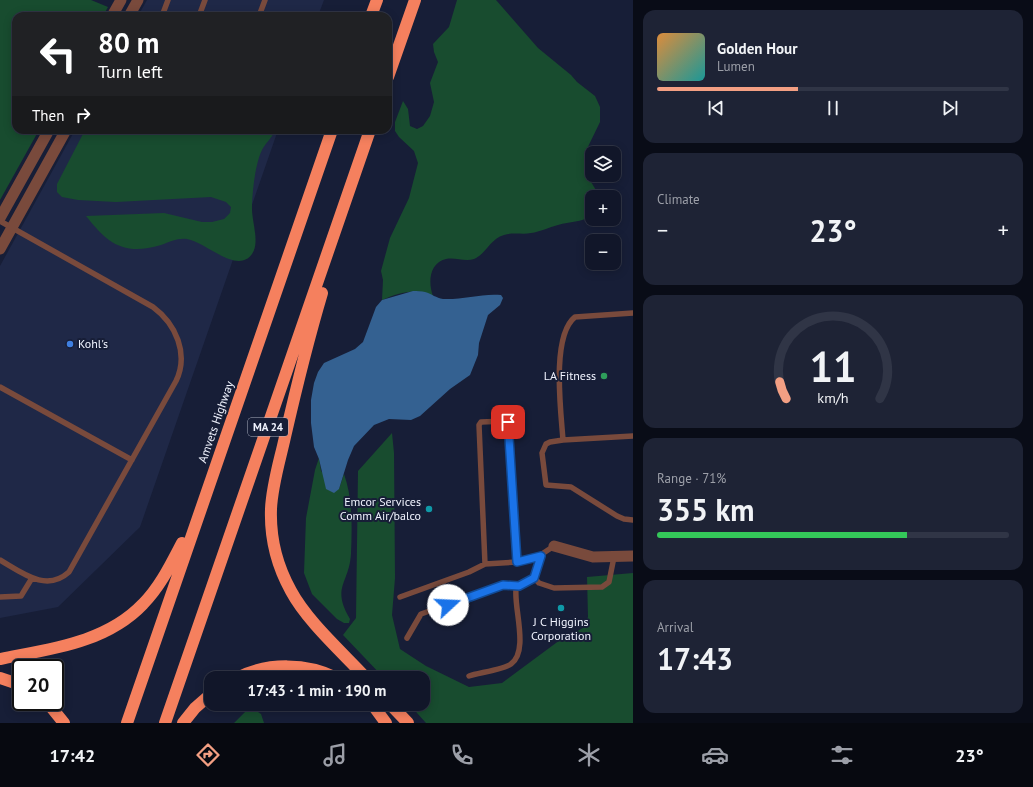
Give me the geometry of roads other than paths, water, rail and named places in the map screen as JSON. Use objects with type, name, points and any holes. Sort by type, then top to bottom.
[{"type":"highway","points":[[372,12],[376,0]]},
{"type":"highway","points":[[392,66],[415,0]]},
{"type":"highway","name":"Amvets Highway","points":[[127,723],[331,134]]},
{"type":"highway","name":"MA 24","points":[[165,723],[368,134]]},
{"type":"highway","points":[[359,671],[310,618],[291,592],[279,565],[275,549],[271,509],[274,485],[300,372],[364,145]]},
{"type":"highway","points":[[0,659],[83,641],[113,628],[138,609],[153,593],[176,554],[189,528],[221,449]]},
{"type":"highway","points":[[258,671],[264,669],[295,667],[319,671]]},
{"type":"highway","points":[[0,678],[12,681]]},
{"type":"highway","points":[[183,723],[195,708],[204,700]]},
{"type":"highway","points":[[54,711],[64,723]]},
{"type":"highway","points":[[377,711],[386,723]]},
{"type":"highway","points":[[397,711],[408,723]]},
{"type":"street","points":[[114,12],[121,0]]},
{"type":"street","points":[[131,12],[138,0]]},
{"type":"street","points":[[0,219],[47,134]]},
{"type":"street","points":[[0,249],[64,134]]},
{"type":"street","points":[[554,546],[593,556],[633,556]]},
{"type":"lane","points":[[164,12],[168,0]]},
{"type":"lane","points":[[200,12],[205,0]]},
{"type":"lane","points":[[260,12],[265,0]]},
{"type":"lane","points":[[0,219],[148,303],[164,316],[175,332],[181,350],[180,372],[69,572],[54,581],[45,582],[32,578],[0,560]]},
{"type":"lane","points":[[563,440],[558,367],[569,323],[575,317],[579,316],[633,313]]},
{"type":"lane","points":[[0,387],[132,460]]},
{"type":"lane","points":[[485,564],[479,425],[481,422],[507,421],[509,423],[517,562]]},
{"type":"lane","points":[[633,436],[550,442],[542,453],[546,485],[571,487],[617,516],[633,520]]},
{"type":"lane","points":[[400,597],[469,572],[485,564],[517,562],[541,556],[554,546]]},
{"type":"lane","points":[[407,638],[421,614],[503,585],[519,586],[534,578],[541,556]]},
{"type":"lane","points":[[534,578],[539,583],[549,587],[602,587],[609,582],[614,557]]},
{"type":"lane","points":[[0,597],[21,596],[32,578]]},
{"type":"lane","points":[[469,676],[511,665],[516,658],[520,646],[516,594],[519,586]]},
{"type":"place","name":"Kohl's","points":[[70,344]]},
{"type":"place","name":"LA Fitness","points":[[604,376]]},
{"type":"place","name":"Emcor Services Comm Air/balco","points":[[429,509]]},
{"type":"place","name":"J C Higgins Corporation","points":[[561,608]]}]
